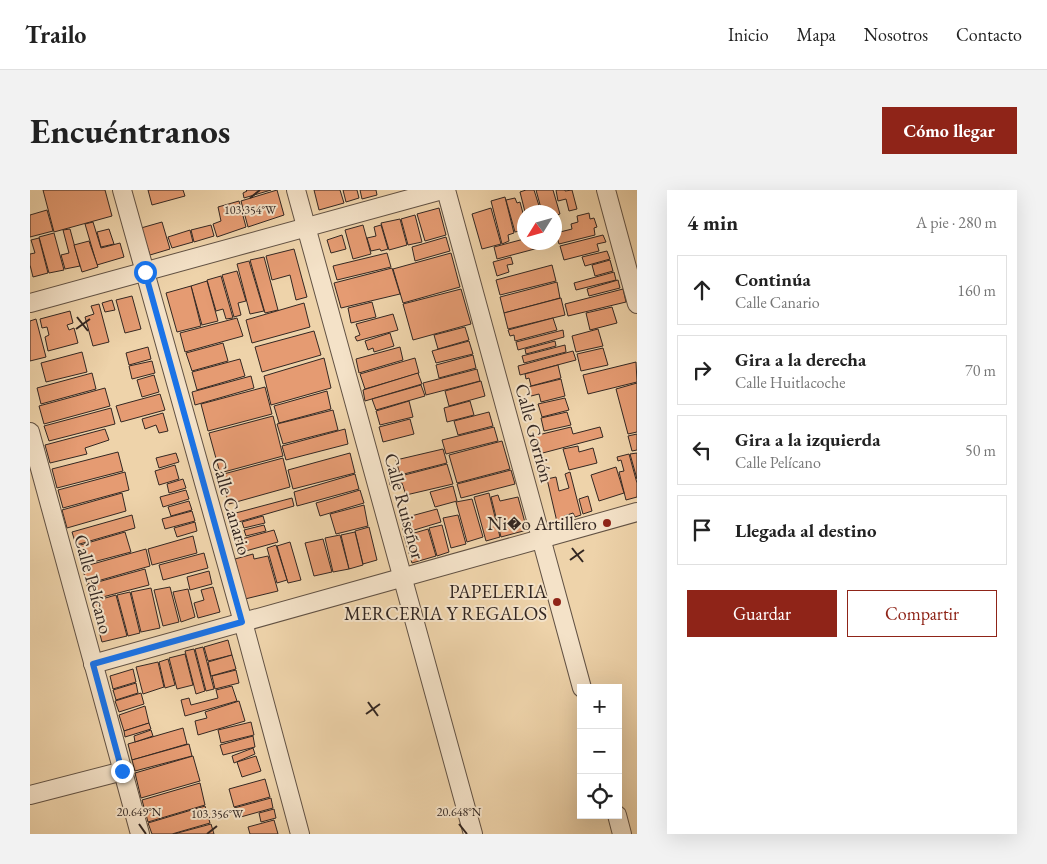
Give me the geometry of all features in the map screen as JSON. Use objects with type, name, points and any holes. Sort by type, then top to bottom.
[{"type":"street","name":"Calle Canario","points":[[122,190],[300,834]]},
{"type":"street","name":"Calle Ruiseñor","points":[[296,190],[473,834]]},
{"type":"street","points":[[30,303],[442,190]]},
{"type":"street","name":"Calle Gorrión","points":[[446,190],[581,684]]},
{"type":"street","points":[[606,190],[637,304]]},
{"type":"street","name":"Calle Pelícano","points":[[30,432],[140,834]]},
{"type":"street","points":[[93,664],[637,512]]},
{"type":"street","points":[[30,795],[122,771]]},
{"type":"street","points":[[618,819],[622,834]]},
{"type":"building","points":[[43,190],[105,190],[112,216],[54,232]]},
{"type":"building","points":[[148,190],[183,190],[185,196],[152,205]]},
{"type":"building","points":[[246,190],[271,190],[244,198],[243,193]]},
{"type":"building","points":[[277,190],[284,215],[248,227],[241,201]]},
{"type":"building","points":[[314,190],[340,190],[344,203],[319,210]]},
{"type":"building","points":[[343,190],[357,190],[359,198],[346,202]]},
{"type":"building","points":[[360,190],[376,190],[377,195],[362,199]]},
{"type":"building","points":[[534,190],[539,205],[523,205],[520,192]]},
{"type":"building","points":[[536,190],[553,190],[557,205],[540,205]]},
{"type":"building","points":[[556,190],[572,190],[577,209],[569,211],[566,199],[558,201]]},
{"type":"building","points":[[505,197],[514,233],[508,235],[509,241],[502,244],[491,201]]},
{"type":"building","points":[[515,198],[517,203],[520,202],[521,205],[517,205],[517,232],[515,232],[506,200]]},
{"type":"building","points":[[239,201],[246,227],[217,237],[213,224],[221,221],[218,207]]},
{"type":"building","points":[[439,208],[446,235],[425,241],[417,214]]},
{"type":"building","points":[[491,208],[501,244],[482,249],[472,214]]},
{"type":"building","points":[[47,210],[53,231],[30,237],[30,215]]},
{"type":"building","points":[[589,213],[590,219],[594,218],[597,227],[594,228],[595,235],[562,243],[562,232],[572,229],[571,224],[578,222],[577,216]]},
{"type":"building","points":[[415,215],[422,242],[408,245],[401,219]]},
{"type":"building","points":[[400,219],[407,245],[389,250],[381,223]]},
{"type":"building","points":[[93,222],[101,248],[120,243],[124,257],[97,265],[85,224]]},
{"type":"building","points":[[162,222],[170,249],[150,255],[141,228]]},
{"type":"building","points":[[211,225],[214,236],[194,242],[191,230]]},
{"type":"building","points":[[363,225],[371,254],[353,259],[345,230]]},
{"type":"building","points":[[381,225],[388,249],[371,251],[367,238],[376,236],[374,227]]},
{"type":"building","points":[[70,229],[80,266],[65,269],[61,255],[69,253],[63,230]]},
{"type":"building","points":[[109,229],[114,244],[101,247],[97,232]]},
{"type":"building","points":[[190,230],[193,242],[172,248],[168,237]]},
{"type":"building","points":[[54,233],[64,270],[49,273],[39,237]]},
{"type":"building","points":[[342,235],[346,249],[331,253],[327,240]]},
{"type":"building","points":[[603,235],[606,242],[597,244],[599,251],[564,260],[562,245]]},
{"type":"building","points":[[446,237],[450,251],[415,261],[412,247]]},
{"type":"building","points":[[39,238],[48,273],[33,277],[30,254],[35,253],[31,240]]},
{"type":"building","points":[[89,241],[98,267],[82,272],[74,245]]},
{"type":"building","points":[[517,241],[517,250],[531,250],[497,259],[494,247]]},
{"type":"building","points":[[294,249],[307,297],[296,300],[290,275],[272,280],[266,256]]},
{"type":"building","points":[[607,251],[610,259],[585,266],[582,257]]},
{"type":"building","points":[[387,253],[391,267],[337,280],[333,266]]},
{"type":"building","points":[[451,253],[460,287],[403,303],[393,269]]},
{"type":"building","points":[[264,257],[278,310],[265,313],[250,260]]},
{"type":"building","points":[[511,257],[513,264],[507,265],[509,272],[497,276],[493,262]]},
{"type":"building","points":[[610,260],[613,271],[595,276],[592,265]]},
{"type":"building","points":[[249,261],[264,311],[250,314],[237,264]]},
{"type":"building","points":[[552,265],[556,281],[500,295],[496,280]]},
{"type":"building","points":[[392,268],[400,294],[341,308],[334,283]]},
{"type":"building","points":[[237,271],[246,301],[238,303],[241,315],[234,317],[222,275]]},
{"type":"building","points":[[614,272],[616,280],[576,290],[574,283]]},
{"type":"building","points":[[221,276],[233,318],[226,319],[223,309],[216,311],[207,280]]},
{"type":"building","points":[[618,280],[620,288],[589,296],[587,289]]},
{"type":"building","points":[[207,281],[218,321],[202,325],[191,286]]},
{"type":"building","points":[[557,282],[560,298],[504,313],[500,297]]},
{"type":"building","points":[[191,286],[201,326],[177,332],[166,293]]},
{"type":"building","points":[[461,289],[471,324],[413,340],[403,304]]},
{"type":"building","points":[[623,289],[626,302],[568,316],[565,304]]},
{"type":"building","points":[[132,296],[141,329],[125,333],[116,300]]},
{"type":"building","points":[[561,298],[565,315],[508,329],[504,313]]},
{"type":"building","points":[[112,300],[115,310],[105,312],[102,303]]},
{"type":"building","points":[[372,302],[376,317],[351,323],[348,308]]},
{"type":"building","points":[[304,303],[310,327],[252,343],[246,320]]},
{"type":"building","points":[[99,304],[109,342],[93,346],[85,317],[94,314],[91,306]]},
{"type":"building","points":[[612,307],[617,323],[590,330],[586,313]]},
{"type":"building","points":[[70,311],[73,323],[67,325],[69,330],[74,328],[78,343],[48,351],[45,337],[49,335],[47,327],[42,328],[40,319]]},
{"type":"building","points":[[393,314],[398,330],[357,341],[355,337],[360,335],[356,324]]},
{"type":"building","points":[[237,318],[243,336],[185,352],[180,333]]},
{"type":"building","points":[[553,318],[557,330],[515,341],[514,335],[510,336],[508,330]]},
{"type":"building","points":[[36,319],[46,357],[30,361],[30,321]]},
{"type":"building","points":[[465,327],[469,340],[438,349],[434,335]]},
{"type":"building","points":[[598,329],[603,346],[576,352],[572,336]]},
{"type":"building","points":[[563,330],[564,337],[518,350],[516,342]]},
{"type":"building","points":[[314,331],[321,355],[262,372],[255,347]]},
{"type":"building","points":[[390,333],[394,346],[374,352],[373,348],[368,350],[365,341]]},
{"type":"building","points":[[469,341],[473,354],[436,363],[432,351]]},
{"type":"building","points":[[555,341],[556,346],[526,354],[525,349]]},
{"type":"building","points":[[223,343],[228,361],[192,371],[186,353]]},
{"type":"building","points":[[565,345],[566,352],[524,363],[522,356]]},
{"type":"building","points":[[148,347],[151,359],[129,365],[126,353]]},
{"type":"building","points":[[400,347],[403,360],[359,373],[356,359]]},
{"type":"building","points":[[603,348],[608,365],[581,371],[577,354]]},
{"type":"building","points":[[573,351],[576,360],[520,375],[518,366]]},
{"type":"building","points":[[82,352],[87,372],[46,382],[41,363]]},
{"type":"building","points":[[473,355],[476,368],[439,378],[436,365]]},
{"type":"building","points":[[324,358],[331,388],[271,405],[264,376]]},
{"type":"building","points":[[415,358],[419,373],[365,389],[360,374]]},
{"type":"building","points":[[240,359],[245,376],[197,390],[192,372]]},
{"type":"building","points":[[152,361],[155,373],[132,379],[129,366]]},
{"type":"building","points":[[636,362],[637,382],[588,394],[583,375]]},
{"type":"building","points":[[558,365],[561,378],[531,386],[529,378],[526,379],[525,374]]},
{"type":"building","points":[[477,369],[480,381],[426,395],[423,383]]},
{"type":"building","points":[[92,373],[96,389],[41,404],[37,388]]},
{"type":"building","points":[[418,373],[422,384],[365,401],[363,390]]},
{"type":"building","points":[[154,375],[159,392],[142,397],[137,380]]},
{"type":"building","points":[[251,376],[254,388],[195,405],[192,392]]},
{"type":"building","points":[[561,379],[565,396],[541,402],[539,394],[531,396],[528,387]]},
{"type":"building","points":[[481,381],[485,396],[449,406],[445,391]]},
{"type":"building","points":[[637,383],[637,432],[628,434],[616,389]]},
{"type":"building","points":[[421,385],[425,396],[376,410],[372,399]]},
{"type":"building","points":[[265,387],[272,414],[208,431],[201,404]]},
{"type":"building","points":[[105,388],[110,406],[44,424],[39,406]]},
{"type":"building","points":[[327,391],[331,409],[279,423],[274,406]]},
{"type":"building","points":[[160,394],[165,410],[121,422],[116,406]]},
{"type":"building","points":[[565,398],[569,410],[542,417],[538,404]]},
{"type":"building","points":[[409,401],[413,417],[380,425],[376,411]]},
{"type":"building","points":[[470,401],[474,415],[447,422],[444,408]]},
{"type":"building","points":[[111,408],[115,424],[49,441],[44,426]]},
{"type":"building","points":[[333,410],[338,430],[283,444],[277,424]]},
{"type":"building","points":[[489,412],[493,426],[458,435],[454,421]]},
{"type":"building","points":[[567,412],[571,425],[544,431],[541,418]]},
{"type":"building","points":[[163,413],[168,431],[159,433],[156,425],[145,429],[142,419]]},
{"type":"building","points":[[273,416],[283,456],[220,473],[209,433]]},
{"type":"building","points":[[410,419],[414,434],[383,442],[379,427]]},
{"type":"building","points":[[494,427],[498,441],[446,454],[442,440]]},
{"type":"building","points":[[571,427],[573,434],[600,427],[603,437],[539,454],[534,436]]},
{"type":"building","points":[[105,429],[109,440],[85,448],[87,454],[50,463],[45,445]]},
{"type":"building","points":[[345,429],[348,444],[286,460],[282,446]]},
{"type":"building","points":[[637,434],[637,450],[632,451],[628,436]]},
{"type":"building","points":[[502,441],[510,469],[457,483],[449,455]]},
{"type":"building","points":[[578,446],[579,452],[593,448],[597,463],[569,470],[563,449]]},
{"type":"building","points":[[443,449],[447,463],[400,475],[396,460]]},
{"type":"building","points":[[118,452],[123,471],[57,488],[52,469]]},
{"type":"building","points":[[176,453],[179,462],[159,468],[156,458]]},
{"type":"building","points":[[350,453],[355,473],[293,489],[288,470]]},
{"type":"building","points":[[637,453],[637,479],[630,454]]},
{"type":"building","points":[[629,454],[637,483],[637,497],[626,500],[619,472],[624,471],[621,460],[618,461],[617,457]]},
{"type":"building","points":[[283,458],[290,487],[229,504],[220,475]]},
{"type":"building","points":[[447,464],[453,484],[406,495],[402,483],[390,485],[389,479]]},
{"type":"building","points":[[175,465],[179,479],[159,485],[155,471]]},
{"type":"building","points":[[616,467],[624,493],[599,501],[591,475]]},
{"type":"building","points":[[511,470],[515,484],[461,498],[457,484]]},
{"type":"building","points":[[125,472],[129,490],[63,508],[58,490]]},
{"type":"building","points":[[570,472],[581,515],[575,517],[573,513],[564,516],[565,520],[557,522],[547,479],[556,477],[559,491],[569,488],[565,474]]},
{"type":"building","points":[[355,474],[359,489],[297,506],[294,492]]},
{"type":"building","points":[[183,479],[186,488],[169,493],[167,484]]},
{"type":"building","points":[[453,486],[457,501],[435,507],[430,492]]},
{"type":"building","points":[[186,490],[189,499],[163,507],[160,497]]},
{"type":"building","points":[[360,490],[364,503],[320,516],[316,503]]},
{"type":"building","points":[[122,493],[126,511],[67,528],[62,510]]},
{"type":"building","points":[[489,493],[500,537],[486,541],[474,497]]},
{"type":"building","points":[[498,495],[500,501],[518,497],[527,530],[501,537],[491,497]]},
{"type":"building","points":[[588,496],[592,511],[583,514],[579,499]]},
{"type":"building","points":[[292,498],[294,506],[235,523],[232,514]]},
{"type":"building","points":[[472,499],[483,537],[467,542],[456,502]]},
{"type":"building","points":[[189,501],[192,510],[171,516],[168,507]]},
{"type":"building","points":[[364,505],[368,526],[336,534],[330,514]]},
{"type":"building","points":[[437,509],[441,522],[404,533],[400,519]]},
{"type":"building","points":[[192,511],[195,521],[165,529],[162,519]]},
{"type":"building","points":[[132,515],[135,528],[76,545],[72,532]]},
{"type":"building","points":[[458,515],[466,544],[451,548],[443,518]]},
{"type":"building","points":[[263,516],[265,523],[244,528],[242,522]]},
{"type":"building","points":[[195,522],[197,531],[177,537],[174,528]]},
{"type":"building","points":[[264,525],[266,531],[246,536],[244,530]]},
{"type":"building","points":[[442,525],[449,552],[437,556],[429,528]]},
{"type":"building","points":[[369,527],[377,560],[363,564],[355,531]]},
{"type":"building","points":[[428,529],[436,556],[412,563],[404,536]]},
{"type":"building","points":[[274,530],[278,542],[242,552],[238,540]]},
{"type":"building","points":[[125,532],[131,552],[82,565],[77,546]]},
{"type":"building","points":[[355,532],[363,565],[349,569],[341,535]]},
{"type":"building","points":[[340,535],[349,569],[333,572],[325,538]]},
{"type":"building","points":[[193,536],[197,553],[152,565],[148,549]]},
{"type":"building","points":[[323,539],[332,572],[314,576],[305,543]]},
{"type":"building","points":[[290,542],[301,580],[288,583],[277,546]]},
{"type":"building","points":[[276,545],[287,580],[277,583],[267,548]]},
{"type":"building","points":[[146,549],[150,566],[87,584],[82,567]]},
{"type":"building","points":[[204,553],[208,568],[163,580],[159,565]]},
{"type":"building","points":[[253,554],[254,559],[268,556],[278,591],[245,599],[235,559]]},
{"type":"building","points":[[145,569],[149,585],[91,600],[87,585]]},
{"type":"building","points":[[209,571],[212,584],[190,590],[187,577]]},
{"type":"building","points":[[170,587],[179,622],[163,626],[154,590]]},
{"type":"building","points":[[213,587],[220,612],[198,618],[194,603],[204,600],[201,590]]},
{"type":"building","points":[[151,588],[160,628],[141,632],[131,592]]},
{"type":"building","points":[[188,589],[195,617],[181,622],[173,592]]},
{"type":"building","points":[[130,592],[140,633],[128,636],[117,595]]},
{"type":"building","points":[[116,595],[127,636],[102,642],[91,602]]},
{"type":"building","points":[[228,640],[232,655],[208,661],[204,647]]},
{"type":"building","points":[[203,647],[214,689],[206,691],[195,649]]},
{"type":"building","points":[[194,649],[205,691],[196,694],[185,651]]},
{"type":"building","points":[[185,654],[193,685],[177,689],[169,658]]},
{"type":"building","points":[[232,655],[236,669],[211,676],[208,662]]},
{"type":"building","points":[[168,659],[175,685],[165,688],[159,662]]},
{"type":"building","points":[[158,662],[164,687],[143,694],[136,667]]},
{"type":"building","points":[[133,669],[136,682],[113,689],[110,676]]},
{"type":"building","points":[[236,670],[239,683],[215,689],[212,676]]},
{"type":"building","points":[[136,683],[138,693],[116,700],[113,690]]},
{"type":"building","points":[[232,686],[237,701],[185,716],[181,700],[189,698],[191,705],[218,698],[216,690]]},
{"type":"building","points":[[141,693],[144,704],[119,712],[115,701]]},
{"type":"building","points":[[239,701],[245,721],[198,735],[195,721],[207,718],[205,712]]},
{"type":"building","points":[[145,706],[149,723],[124,731],[119,715]]},
{"type":"building","points":[[251,722],[254,735],[221,743],[218,730]]},
{"type":"building","points":[[149,723],[151,729],[125,737],[124,731]]},
{"type":"building","points":[[183,728],[187,744],[132,760],[128,744]]},
{"type":"building","points":[[151,730],[153,736],[135,742],[134,736]]},
{"type":"building","points":[[253,736],[255,747],[223,755],[220,745]]},
{"type":"building","points":[[189,744],[192,756],[135,771],[132,760]]},
{"type":"building","points":[[253,748],[255,754],[234,763],[232,756]]},
{"type":"building","points":[[193,756],[200,781],[141,798],[135,773]]},
{"type":"building","points":[[256,756],[261,771],[242,777],[237,762]]},
{"type":"building","points":[[265,779],[270,797],[234,807],[229,789]]},
{"type":"building","points":[[200,783],[205,805],[148,822],[142,800]]},
{"type":"building","points":[[271,798],[273,808],[237,818],[234,808]]},
{"type":"building","points":[[205,806],[210,823],[172,834],[152,834],[148,823]]},
{"type":"building","points":[[274,809],[276,818],[261,822],[259,813]]},
{"type":"building","points":[[274,820],[278,834],[250,834],[248,827]]},
{"type":"building","points":[[211,824],[214,834],[174,834]]},
{"type":"place","name":"Ni�o Artillero","points":[[607,523]]},
{"type":"place","name":"PAPELERIA MERCERIA Y REGALOS","points":[[557,602]]},
{"type":"route","points":[[122,771],[93,664],[242,622],[145,272]]}]
